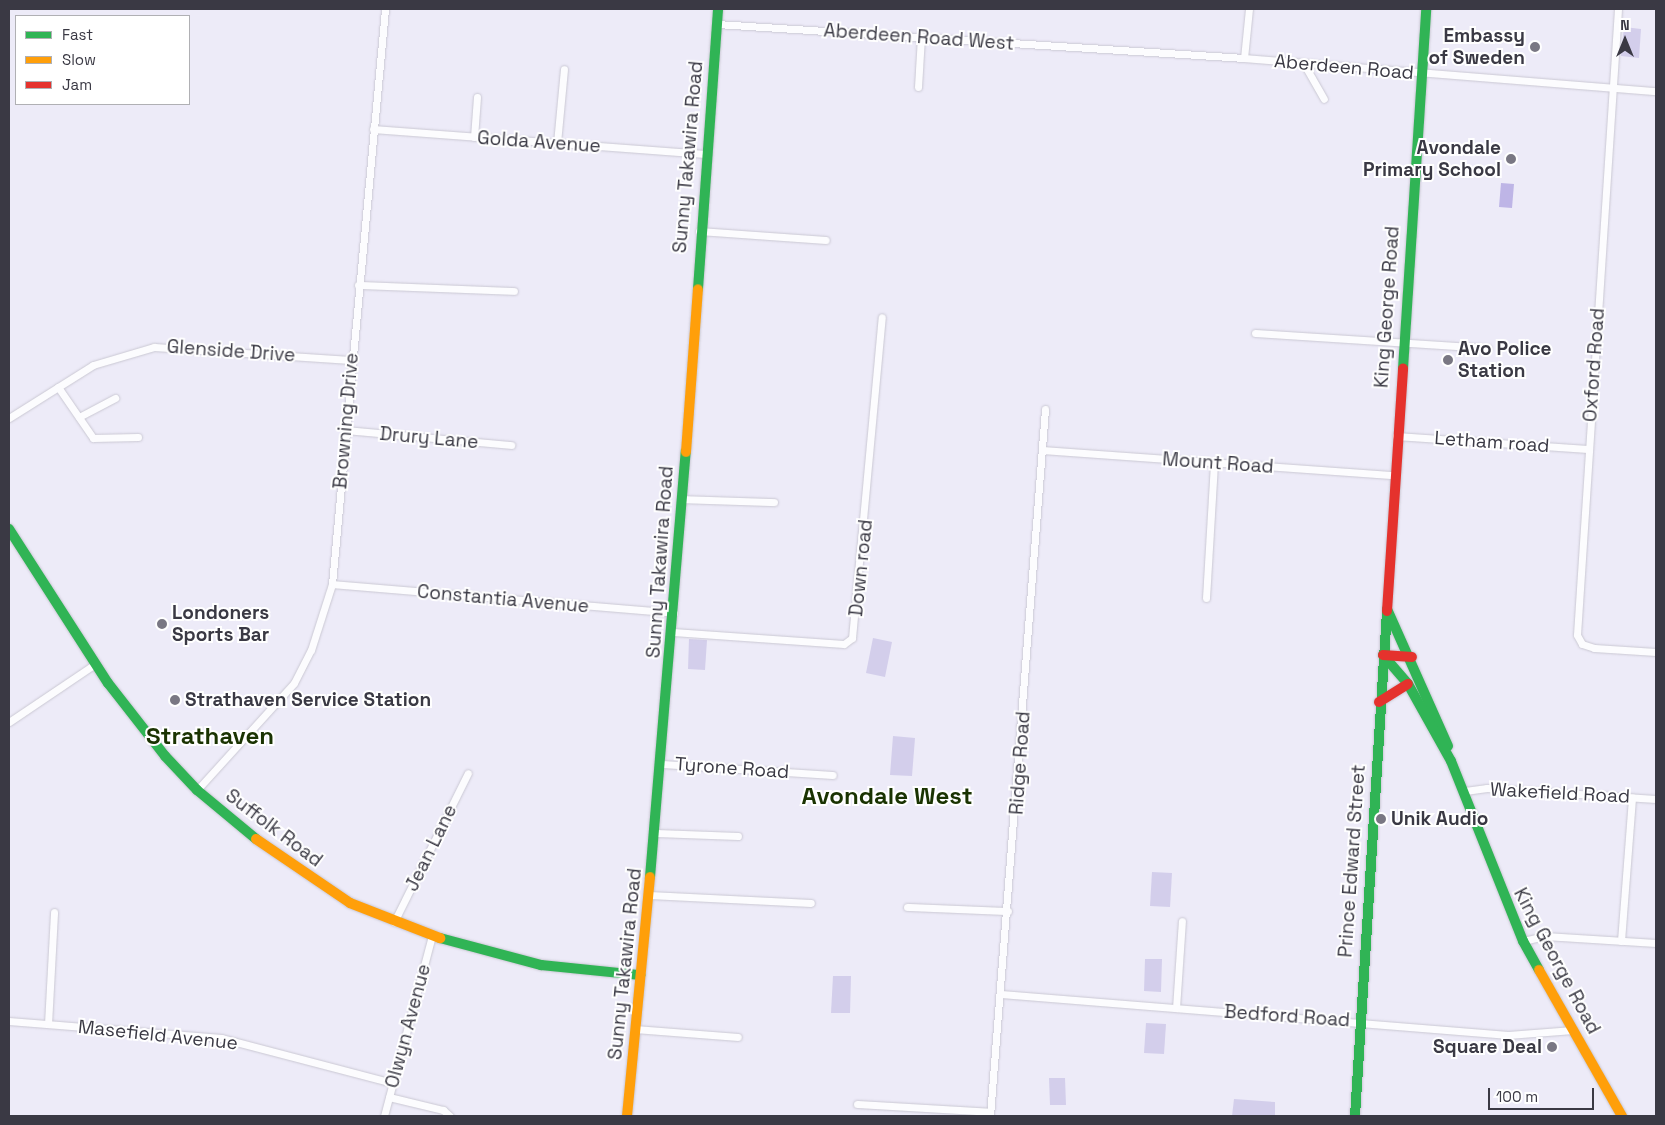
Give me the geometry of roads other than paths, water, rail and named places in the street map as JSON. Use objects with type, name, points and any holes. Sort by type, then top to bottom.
[{"type":"main road","name":"Sunny Takawira Road","points":[[627,1116],[656,833],[673,632],[699,231],[718,9]]},
{"type":"main road","name":"King George Road","points":[[1426,9],[1402,342],[1386,608],[1412,657],[1451,761]]},
{"type":"main road","name":"Suffolk Road","points":[[9,529],[95,664],[136,720],[197,790],[280,860],[350,903],[432,936],[541,965],[640,975]]},
{"type":"main road","name":"Prince Edward Street","points":[[1355,1116],[1386,608]]},
{"type":"main road","name":"King George Road","points":[[1383,655],[1408,684],[1451,761],[1465,791],[1523,941],[1622,1116]]},
{"type":"main road","points":[[1383,655],[1412,657]]},
{"type":"main road","points":[[1379,702],[1408,684]]},
{"type":"street","name":"Browning Drive","points":[[197,790],[294,683],[311,650],[332,584],[346,430],[350,360],[385,9]]},
{"type":"street","points":[[1244,58],[1248,9]]},
{"type":"street","name":"Oxford Road","points":[[1618,9],[1588,449],[1578,641],[1594,648],[1656,652]]},
{"type":"street","name":"Aberdeen Road West","points":[[717,24],[1121,50]]},
{"type":"street","points":[[918,87],[921,36]]},
{"type":"street","name":"Aberdeen Road","points":[[1121,50],[1656,91]]},
{"type":"street","points":[[1304,64],[1324,99]]},
{"type":"street","points":[[557,143],[564,69]]},
{"type":"street","points":[[474,137],[477,97]]},
{"type":"street","name":"Golda Avenue","points":[[373,129],[705,154]]},
{"type":"street","points":[[699,231],[826,240]]},
{"type":"street","points":[[358,285],[514,291]]},
{"type":"street","name":"Down road","points":[[673,632],[844,644],[852,638],[882,317]]},
{"type":"street","points":[[1255,333],[1488,348]]},
{"type":"street","name":"Glenside Drive","points":[[9,418],[107,359],[154,347],[350,360]]},
{"type":"street","points":[[58,387],[93,438],[138,437]]},
{"type":"street","points":[[79,416],[115,398]]},
{"type":"street","name":"Ridge Road","points":[[990,1114],[1008,911],[1045,409]]},
{"type":"street","name":"Drury Lane","points":[[346,430],[511,445]]},
{"type":"street","name":"Letham road","points":[[1396,436],[1588,449]]},
{"type":"street","name":"Mount Road","points":[[1042,450],[1394,475]]},
{"type":"street","points":[[1206,598],[1214,462]]},
{"type":"street","points":[[682,499],[774,502]]},
{"type":"street","name":"Constantia Avenue","points":[[332,584],[674,613]]},
{"type":"street","points":[[9,722],[95,664]]},
{"type":"street","name":"Tyrone Road","points":[[662,764],[833,775]]},
{"type":"street","name":"Jean Lane","points":[[394,922],[468,773]]},
{"type":"street","name":"Wakefield Road","points":[[1465,791],[1487,788],[1656,799]]},
{"type":"street","points":[[1621,941],[1632,797]]},
{"type":"street","points":[[656,833],[738,836]]},
{"type":"street","points":[[649,895],[811,903]]},
{"type":"street","points":[[907,907],[1008,911]]},
{"type":"street","points":[[48,1024],[54,912]]},
{"type":"street","points":[[1176,1008],[1182,921]]},
{"type":"street","name":"Olwyn Avenue","points":[[384,1116],[432,936]]},
{"type":"street","points":[[1523,941],[1545,936],[1656,943]]},
{"type":"street","name":"Bedford Road","points":[[1001,994],[1360,1021],[1508,1035],[1573,1030]]},
{"type":"street","name":"Masefield Avenue","points":[[9,1021],[220,1038],[392,1083]]},
{"type":"street","points":[[635,1029],[738,1037]]},
{"type":"street","points":[[388,1097],[436,1108],[450,1116]]},
{"type":"street","points":[[857,1104],[990,1114]]},
{"type":"place","name":"Embassy of Sweden","points":[[1535,47]]},
{"type":"place","name":"Avondale Primary School","points":[[1511,159]]},
{"type":"place","name":"Avo Police Station","points":[[1448,360]]},
{"type":"place","name":"Londoners Sports Bar","points":[[162,624]]},
{"type":"place","name":"Strathaven Service Station","points":[[175,700]]},
{"type":"place","name":"Unik Audio","points":[[1381,819]]},
{"type":"place","name":"Square Deal","points":[[1552,1047]]},
{"type":"district","name":"Strathaven","points":[[210,736]]},
{"type":"district","name":"Avondale West","points":[[887,796]]}]
